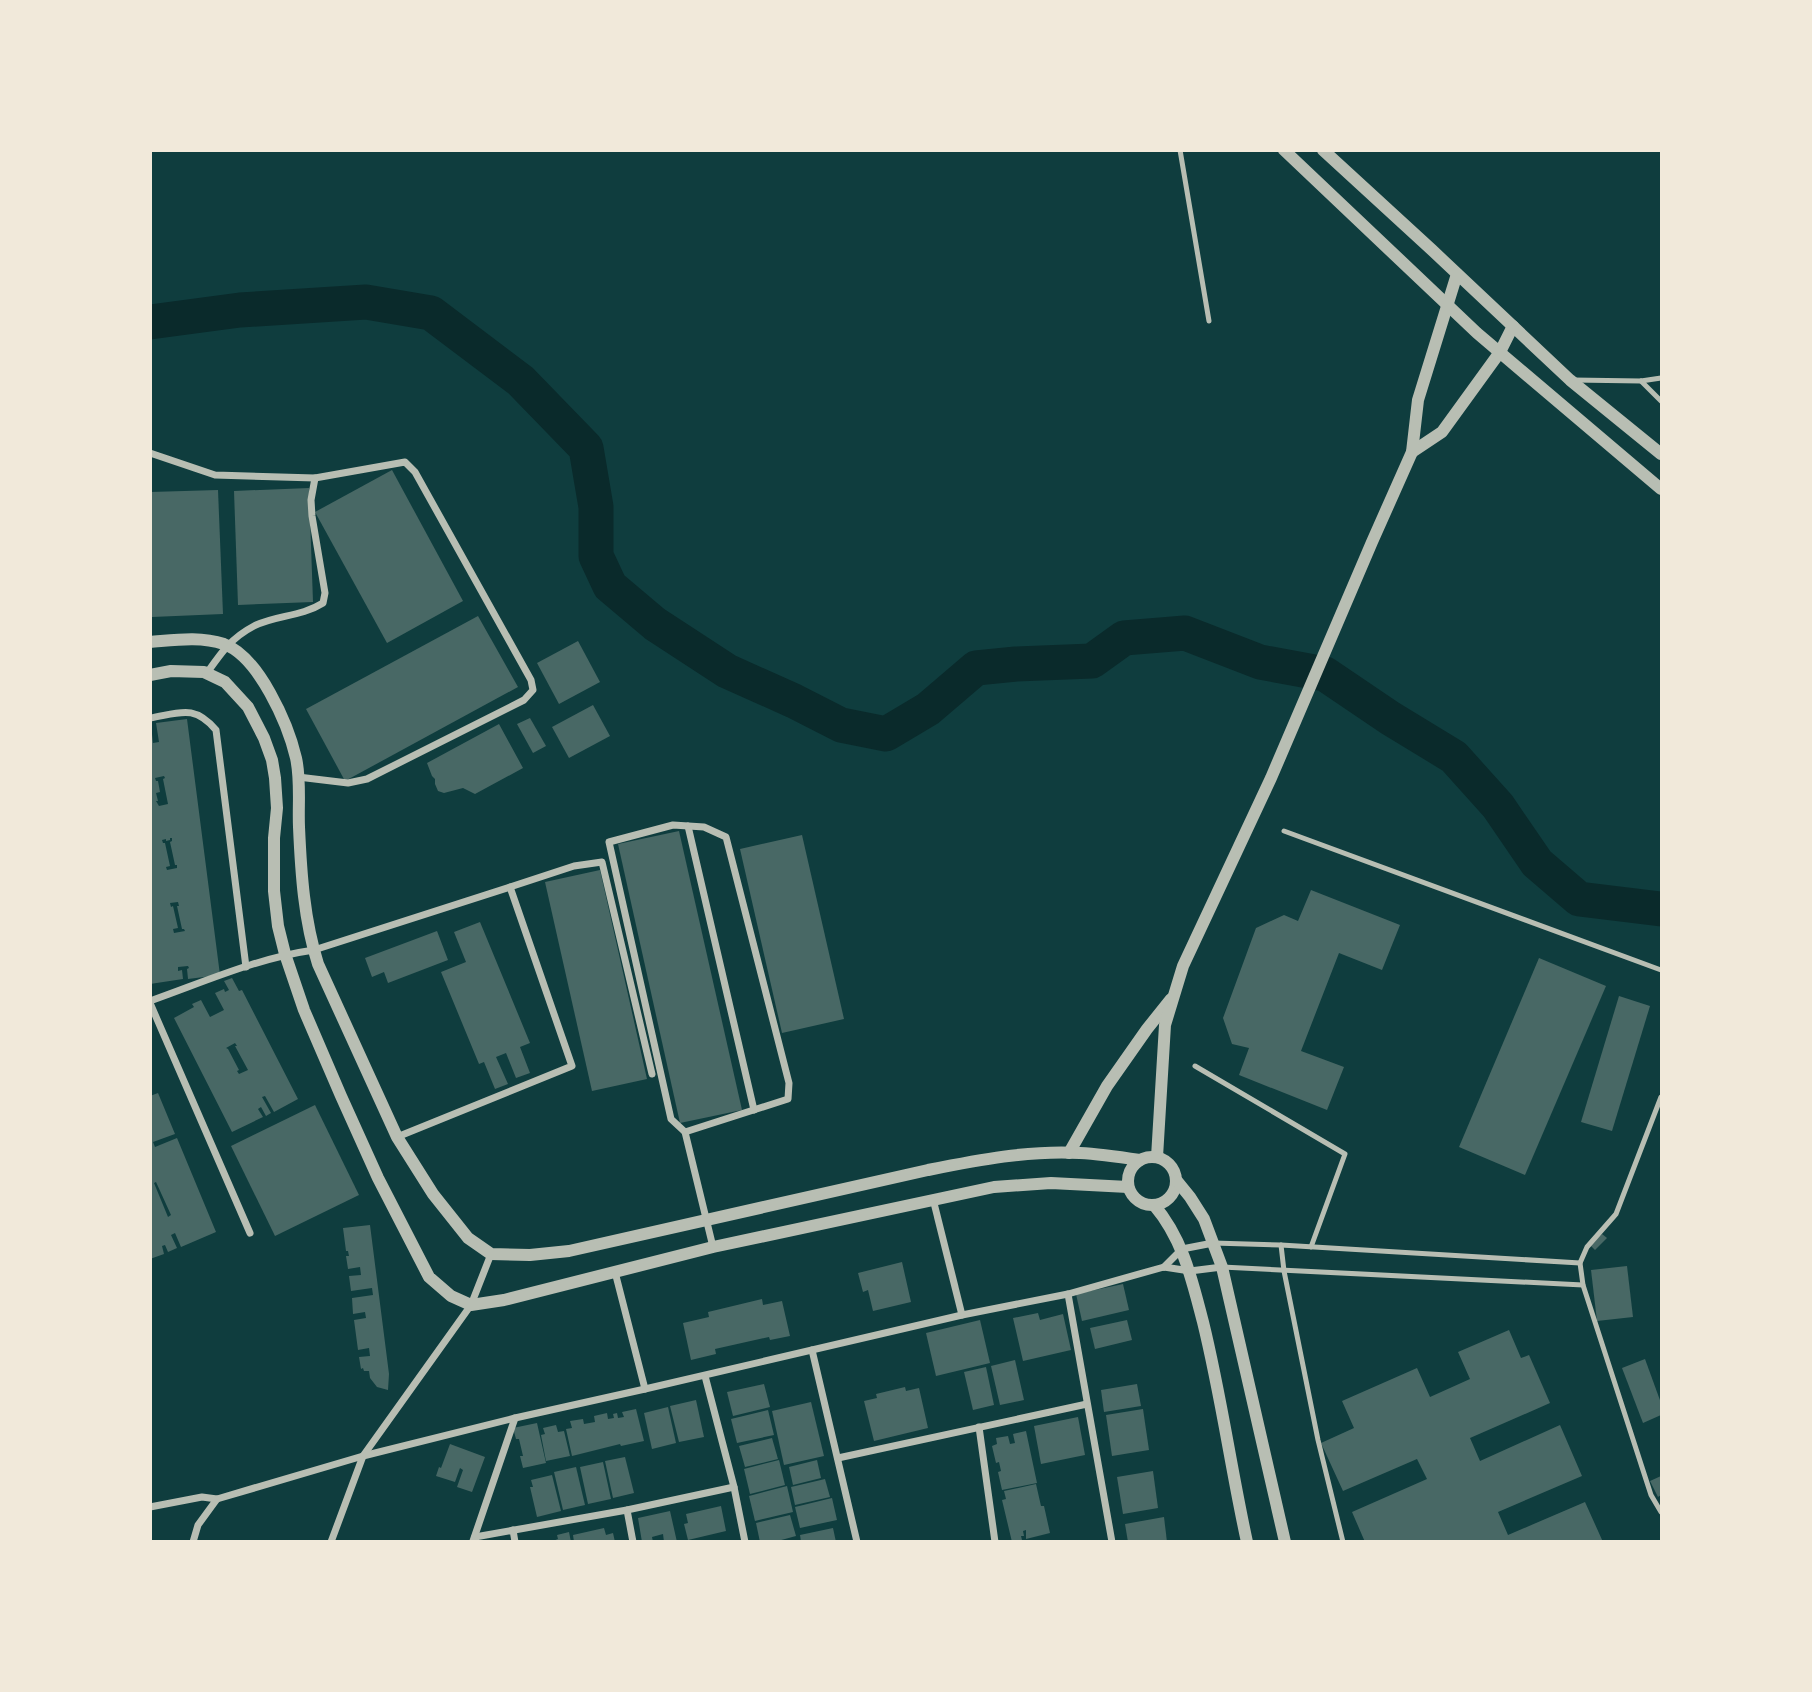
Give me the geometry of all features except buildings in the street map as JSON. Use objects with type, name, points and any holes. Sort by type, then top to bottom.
[{"type":"street","points":[[1284,150],[1500,352],[1661,489]]},
{"type":"street","points":[[1323,150],[1570,380],[1661,454]]},
{"type":"street","points":[[1157,1157],[1165,1026],[1183,966],[1271,778],[1412,452],[1418,400],[1457,274]]},
{"type":"street","points":[[1412,452],[1442,432],[1500,352],[1513,326]]},
{"type":"street","points":[[150,453],[215,475],[315,478],[405,462],[415,472],[531,680],[533,690],[524,700],[367,779],[348,783],[298,778]]},
{"type":"street","points":[[207,673],[227,645],[255,625],[312,610],[323,603],[325,593],[312,516],[311,500],[315,478]]},
{"type":"street","points":[[150,642],[202,638],[227,645],[241,654],[254,669],[276,705],[288,729],[296,760],[306,910],[318,964],[397,1137],[433,1194],[468,1238],[491,1254],[530,1255],[569,1251],[981,1160],[1034,1153],[1069,1153],[1140,1160]]},
{"type":"street","points":[[150,675],[171,671],[204,672],[225,682],[248,707],[264,738],[275,778],[277,808],[274,891],[285,954],[304,1010],[378,1178],[429,1277],[451,1296],[471,1305],[504,1300],[713,1247],[994,1187],[1051,1183],[1128,1187]]},
{"type":"street","points":[[150,718],[190,711],[205,718],[216,730],[246,967]]},
{"type":"street","points":[[685,1132],[788,1099],[789,1083],[726,837],[704,827],[673,825],[609,842],[671,1119],[685,1132],[713,1247]]},
{"type":"street","points":[[688,826],[754,1110]]},
{"type":"street","points":[[250,1233],[150,1002],[285,954],[314,950],[574,866],[602,862],[652,1074]]},
{"type":"street","points":[[397,1137],[572,1066],[510,887]]},
{"type":"street","points":[[1069,1153],[1107,1086],[1175,994]]},
{"type":"street","points":[[1177,1181],[1171,1196],[1165,1202],[1154,1205],[1136,1200],[1128,1187],[1129,1171],[1133,1165],[1148,1157],[1157,1157],[1171,1166],[1177,1181],[1204,1219],[1222,1267],[1285,1542]]},
{"type":"street","points":[[933,1199],[962,1315]]},
{"type":"street","points":[[1154,1205],[1182,1249],[1190,1271],[1210,1353],[1247,1542]]},
{"type":"street","points":[[1164,1267],[1182,1249],[1213,1243]]},
{"type":"street","points":[[331,1542],[363,1456],[471,1305],[491,1254]]},
{"type":"street","points":[[150,1507],[202,1497],[217,1499],[363,1456],[515,1418],[962,1315],[1068,1294],[1164,1267],[1190,1271],[1222,1267]]},
{"type":"street","points":[[615,1272],[645,1390]]},
{"type":"street","points":[[1068,1294],[1112,1542]]},
{"type":"street","points":[[812,1350],[858,1542]]},
{"type":"street","points":[[705,1376],[734,1487],[745,1542]]},
{"type":"street","points":[[838,1458],[1087,1404]]},
{"type":"street","points":[[474,1539],[515,1418]]},
{"type":"street","points":[[979,1427],[995,1542]]},
{"type":"street","points":[[474,1539],[734,1487]]},
{"type":"street","points":[[193,1542],[198,1525],[217,1499]]},
{"type":"street","points":[[627,1510],[634,1542]]},
{"type":"street","points":[[513,1530],[515,1542]]},
{"type":"lane","points":[[1180,150],[1209,321]]},
{"type":"lane","points":[[1570,380],[1661,379]]},
{"type":"lane","points":[[1641,381],[1661,401]]},
{"type":"lane","points":[[1284,831],[1661,970]]},
{"type":"lane","points":[[1195,1066],[1345,1154],[1311,1247]]},
{"type":"lane","points":[[1661,1097],[1616,1214],[1587,1247],[1580,1263],[1583,1285],[1651,1496],[1661,1512]]},
{"type":"lane","points":[[1213,1243],[1580,1263]]},
{"type":"lane","points":[[1281,1245],[1318,1440],[1343,1542]]},
{"type":"lane","points":[[1222,1267],[1583,1285]]},
{"type":"waterway","points":[[150,322],[240,310],[366,302],[431,313],[521,381],[586,448],[596,507],[596,556],[610,586],[655,624],[727,671],[841,725],[886,734],[928,709],[976,668],[1092,661],[1124,638],[1185,633],[1260,662],[1325,674],[1454,757],[1498,806],[1537,863],[1579,899],[1661,909]]}]
